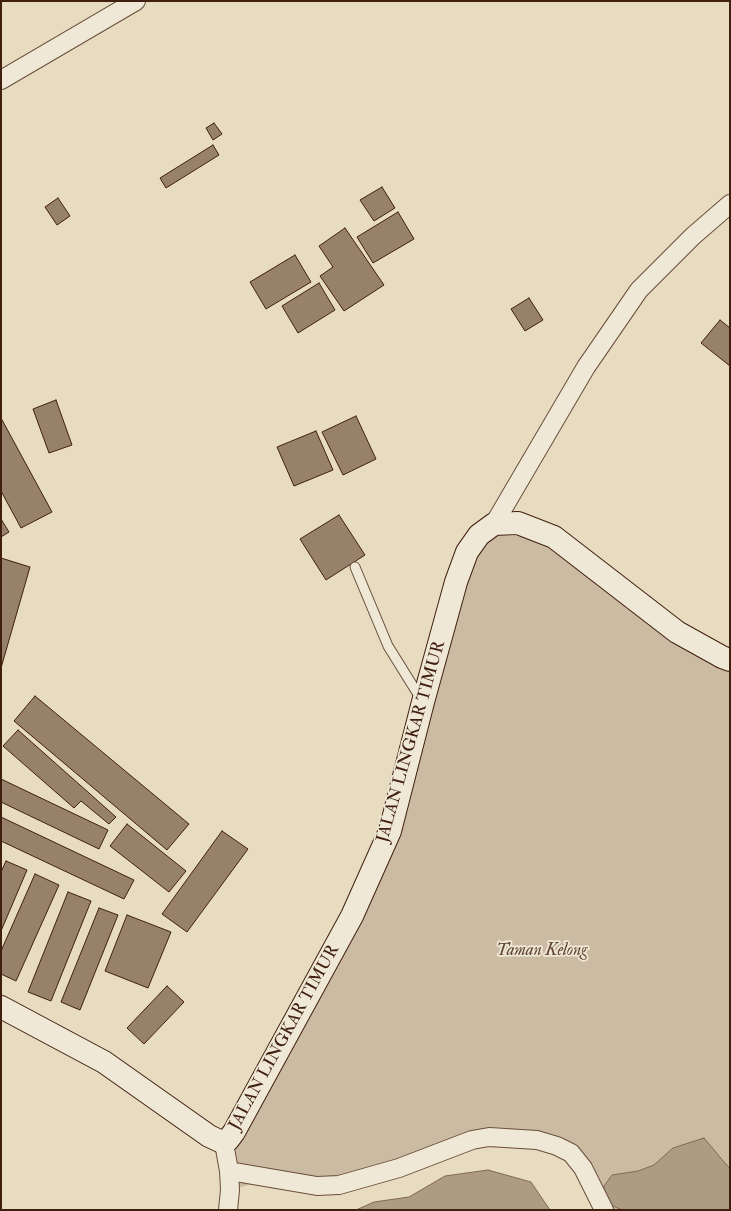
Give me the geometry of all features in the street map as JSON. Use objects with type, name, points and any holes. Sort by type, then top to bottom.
[{"type":"main road","points":[[494,524],[518,523],[554,536],[677,632],[730,660]]},
{"type":"main road","name":"JALAN LINGKAR TIMUR","points":[[1,1007],[104,1062],[197,1128],[224,1143],[234,1132],[352,916],[390,831],[422,702],[456,582],[467,552],[479,534],[494,524]]},
{"type":"street","points":[[1,80],[136,1]]},
{"type":"street","points":[[494,524],[586,367],[639,290],[693,236],[730,204]]},
{"type":"street","points":[[229,1171],[317,1186],[339,1185],[398,1168],[472,1140],[489,1137],[537,1140],[558,1146],[571,1153],[583,1168],[604,1210]]},
{"type":"street","points":[[224,1143],[229,1171],[230,1190],[228,1210]]},
{"type":"lane","points":[[355,567],[388,646],[422,702]]},
{"type":"green space","name":"Taman Kelong","points":[[479,535],[554,537],[611,579],[730,653],[730,1210],[604,1210],[571,1153],[512,1138],[317,1186],[274,1178],[230,1190],[226,1142],[352,916]]},
{"type":"shaded area","points":[[704,1138],[730,1169],[730,1210],[622,1210],[604,1202],[604,1186],[612,1175],[638,1171],[654,1165],[673,1148]]},
{"type":"shaded area","points":[[488,1170],[531,1182],[550,1210],[356,1210],[374,1202],[409,1197],[445,1176]]},
{"type":"building","points":[[214,123],[222,134],[213,140],[206,128]]},
{"type":"building","points":[[213,145],[219,155],[166,188],[160,178]]},
{"type":"building","points":[[382,187],[395,208],[374,221],[360,200]]},
{"type":"building","points":[[58,198],[70,216],[57,225],[45,207]]},
{"type":"building","points":[[398,212],[414,239],[373,263],[357,237]]},
{"type":"building","points":[[345,228],[384,285],[344,311],[320,276],[333,267],[319,246]]},
{"type":"building","points":[[295,255],[311,282],[266,309],[250,282]]},
{"type":"building","points":[[319,283],[335,310],[298,333],[282,306]]},
{"type":"building","points":[[529,298],[543,320],[525,331],[511,309]]},
{"type":"building","points":[[720,320],[730,328],[730,366],[701,343]]},
{"type":"building","points":[[56,400],[72,445],[49,453],[33,409]]},
{"type":"building","points":[[356,416],[376,459],[343,475],[322,432]]},
{"type":"building","points":[[1,418],[52,512],[21,528],[1,491]]},
{"type":"building","points":[[316,431],[333,470],[294,486],[277,447]]},
{"type":"building","points":[[339,515],[365,555],[326,580],[300,539]]},
{"type":"building","points":[[1,519],[9,532],[1,537]]},
{"type":"building","points":[[1,558],[30,567],[1,668]]},
{"type":"building","points":[[35,696],[189,824],[167,850],[14,721]]},
{"type":"building","points":[[18,730],[116,817],[109,824],[81,801],[74,808],[3,746]]},
{"type":"building","points":[[1,779],[108,830],[99,849],[1,802]]},
{"type":"building","points":[[1,817],[134,880],[124,899],[1,841]]},
{"type":"building","points":[[127,824],[186,871],[169,892],[110,846]]},
{"type":"building","points":[[222,831],[248,849],[187,932],[162,914]]},
{"type":"building","points":[[6,861],[27,870],[1,931],[1,872]]},
{"type":"building","points":[[35,874],[59,885],[16,981],[1,974],[1,951]]},
{"type":"building","points":[[68,892],[91,901],[51,1001],[28,992]]},
{"type":"building","points":[[99,908],[118,915],[80,1010],[61,1002]]},
{"type":"building","points":[[127,915],[171,932],[148,988],[105,971]]},
{"type":"building","points":[[167,986],[184,1002],[144,1044],[127,1028]]}]
